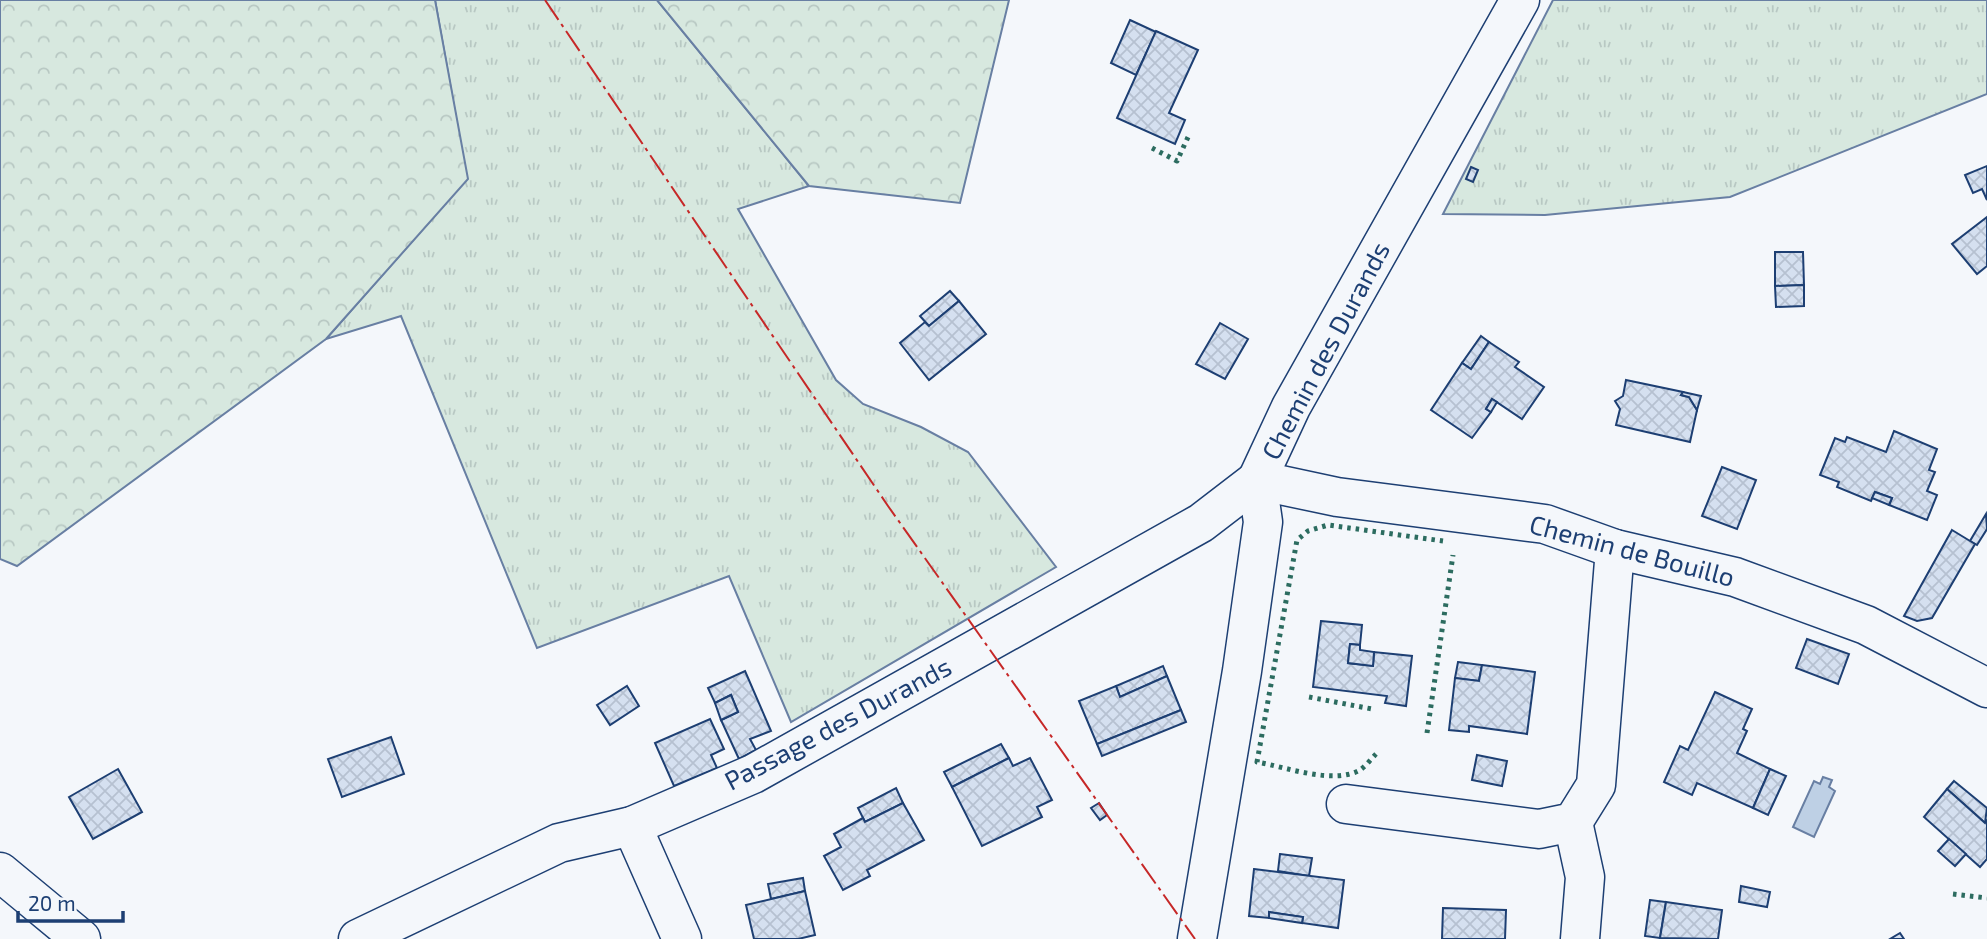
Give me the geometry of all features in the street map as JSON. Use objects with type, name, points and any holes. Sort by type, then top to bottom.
[{"type":"street","name":"Chemin des Durands","points":[[1197,939],[1242,671],[1263,523],[1257,480],[1291,407],[1520,0]]},
{"type":"street","name":"Chemin de Bouillo","points":[[1257,480],[1337,497],[1545,524],[1615,549],[1735,577],[1866,625],[1987,688]]},
{"type":"street","name":"Passage des Durands","points":[[358,939],[559,843],[632,826],[792,754],[1201,523],[1257,480]]},
{"type":"street","points":[[1580,939],[1585,877],[1573,822],[1596,785],[1615,549]]},
{"type":"street","points":[[1346,804],[1539,829],[1573,822]]},
{"type":"street","points":[[632,826],[682,939]]},
{"type":"street","points":[[0,872],[81,939]]},
{"type":"green space","points":[[0,0],[435,0],[468,179],[326,339],[17,566],[0,559]]},
{"type":"green space","points":[[435,0],[657,0],[809,186],[738,209],[836,380],[863,404],[921,427],[968,452],[1056,567],[791,722],[729,576],[537,648],[401,316],[326,339],[467,179]]},
{"type":"green space","points":[[657,0],[1009,0],[960,203],[809,186]]},
{"type":"green space","points":[[1553,0],[1987,0],[1987,94],[1730,197],[1545,215],[1443,214]]},
{"type":"water","points":[[1823,777],[1832,780],[1829,787],[1835,791],[1814,837],[1793,827],[1814,781],[1820,784]]},
{"type":"building","points":[[1130,20],[1156,32],[1136,75],[1111,63]]},
{"type":"building","points":[[1156,31],[1198,50],[1169,113],[1185,120],[1175,144],[1117,118]]},
{"type":"building","points":[[1987,166],[1987,200],[1982,189],[1973,193],[1965,175]]},
{"type":"building","points":[[1471,167],[1478,170],[1473,182],[1466,179]]},
{"type":"building","points":[[1987,217],[1987,266],[1977,274],[1952,244]]},
{"type":"building","points":[[1775,252],[1803,252],[1804,285],[1775,286]]},
{"type":"building","points":[[1804,285],[1804,306],[1776,307],[1775,286]]},
{"type":"building","points":[[950,291],[959,301],[929,326],[920,316]]},
{"type":"building","points":[[959,301],[986,334],[929,380],[900,343],[925,322],[929,326]]},
{"type":"building","points":[[1220,323],[1248,339],[1225,379],[1196,364]]},
{"type":"building","points":[[1481,336],[1489,342],[1471,369],[1462,363]]},
{"type":"building","points":[[1489,342],[1519,362],[1515,367],[1544,387],[1522,419],[1492,399],[1486,409],[1491,412],[1472,438],[1431,410],[1462,363],[1471,369]]},
{"type":"building","points":[[1626,380],[1683,392],[1681,395],[1689,397],[1697,410],[1690,442],[1616,425],[1620,409],[1615,401],[1623,396]]},
{"type":"building","points":[[1683,392],[1701,396],[1697,410],[1689,397],[1681,395]]},
{"type":"building","points":[[1492,399],[1497,402],[1491,412],[1486,409]]},
{"type":"building","points":[[1894,431],[1937,449],[1929,470],[1935,472],[1927,491],[1937,495],[1927,520],[1889,505],[1892,498],[1875,492],[1871,501],[1837,487],[1839,482],[1820,475],[1835,438],[1845,442],[1847,437],[1886,452]]},
{"type":"building","points":[[1722,467],[1756,480],[1737,529],[1702,516]]},
{"type":"building","points":[[1875,492],[1892,498],[1889,505],[1872,498]]},
{"type":"building","points":[[1986,514],[1987,529],[1977,545],[1970,541]]},
{"type":"building","points":[[1952,530],[1975,544],[1932,618],[1917,621],[1904,616]]},
{"type":"building","points":[[1321,621],[1362,625],[1360,645],[1350,644],[1348,663],[1373,666],[1374,652],[1412,656],[1406,706],[1385,703],[1387,696],[1313,687]]},
{"type":"building","points":[[1807,639],[1849,654],[1838,684],[1796,668]]},
{"type":"building","points":[[1350,644],[1360,645],[1360,650],[1374,652],[1373,666],[1348,663]]},
{"type":"building","points":[[1458,662],[1482,665],[1479,681],[1455,678]]},
{"type":"building","points":[[1482,665],[1535,672],[1527,734],[1469,726],[1469,732],[1449,730],[1455,678],[1479,681]]},
{"type":"building","points":[[1163,666],[1167,676],[1120,697],[1116,686]]},
{"type":"building","points":[[745,671],[771,731],[750,739],[756,750],[739,759],[721,720],[738,712],[731,695],[715,703],[708,688]]},
{"type":"building","points":[[1167,676],[1181,710],[1097,744],[1079,701],[1116,686],[1120,697]]},
{"type":"building","points":[[627,686],[639,706],[610,725],[597,705]]},
{"type":"building","points":[[1715,692],[1752,709],[1743,729],[1747,731],[1737,753],[1770,769],[1753,808],[1697,783],[1692,795],[1664,782],[1680,746],[1688,750]]},
{"type":"building","points":[[731,695],[738,712],[721,720],[715,703]]},
{"type":"building","points":[[1181,710],[1186,722],[1102,756],[1097,744]]},
{"type":"building","points":[[710,719],[724,749],[711,755],[717,768],[674,786],[655,743]]},
{"type":"building","points":[[391,737],[404,774],[342,797],[328,759]]},
{"type":"building","points":[[1001,744],[1009,758],[952,787],[944,772]]},
{"type":"building","points":[[1477,755],[1507,761],[1502,786],[1472,780]]},
{"type":"building","points":[[1009,758],[1013,766],[1030,758],[1052,800],[1037,807],[1042,817],[982,846],[952,787]]},
{"type":"building","points":[[118,769],[142,812],[93,839],[69,797]]},
{"type":"building","points":[[1770,769],[1786,776],[1768,815],[1753,808]]},
{"type":"building","points":[[1954,781],[1987,808],[1985,823],[1947,789]]},
{"type":"building","points":[[896,788],[903,803],[865,822],[858,808]]},
{"type":"building","points":[[1947,789],[1985,823],[1987,820],[1987,859],[1980,867],[1924,817]]},
{"type":"building","points":[[903,803],[924,840],[867,870],[870,876],[843,890],[824,856],[841,847],[834,834],[863,818],[865,822]]},
{"type":"building","points":[[1099,803],[1107,815],[1100,820],[1091,808]]},
{"type":"building","points":[[1949,839],[1966,854],[1955,866],[1938,851]]},
{"type":"building","points":[[1280,854],[1312,858],[1309,876],[1278,871]]},
{"type":"building","points":[[1254,869],[1344,880],[1338,928],[1302,923],[1303,917],[1269,912],[1269,918],[1249,916]]},
{"type":"building","points":[[803,878],[805,891],[771,899],[768,884]]},
{"type":"building","points":[[1741,886],[1770,892],[1767,907],[1739,902]]},
{"type":"building","points":[[805,891],[815,935],[798,939],[754,939],[746,905]]},
{"type":"building","points":[[1650,900],[1666,902],[1660,938],[1645,936]]},
{"type":"building","points":[[1666,902],[1722,910],[1718,939],[1660,938]]},
{"type":"building","points":[[1443,908],[1506,910],[1505,939],[1442,939]]},
{"type":"building","points":[[1269,912],[1303,917],[1302,923],[1269,918]]},
{"type":"building","points":[[1900,933],[1904,939],[1890,939]]},
{"type":"hedge","points":[[1152,148],[1177,161],[1189,135]]},
{"type":"hedge","points":[[1376,754],[1360,770],[1337,776],[1309,774],[1257,762],[1297,540],[1308,531],[1328,525],[1443,541]]},
{"type":"hedge","points":[[1427,733],[1453,555]]},
{"type":"hedge","points":[[1309,697],[1372,709]]},
{"type":"hedge","points":[[1953,894],[1987,898]]},
{"type":"power","points":[[545,0],[888,506],[1195,939]]}]
